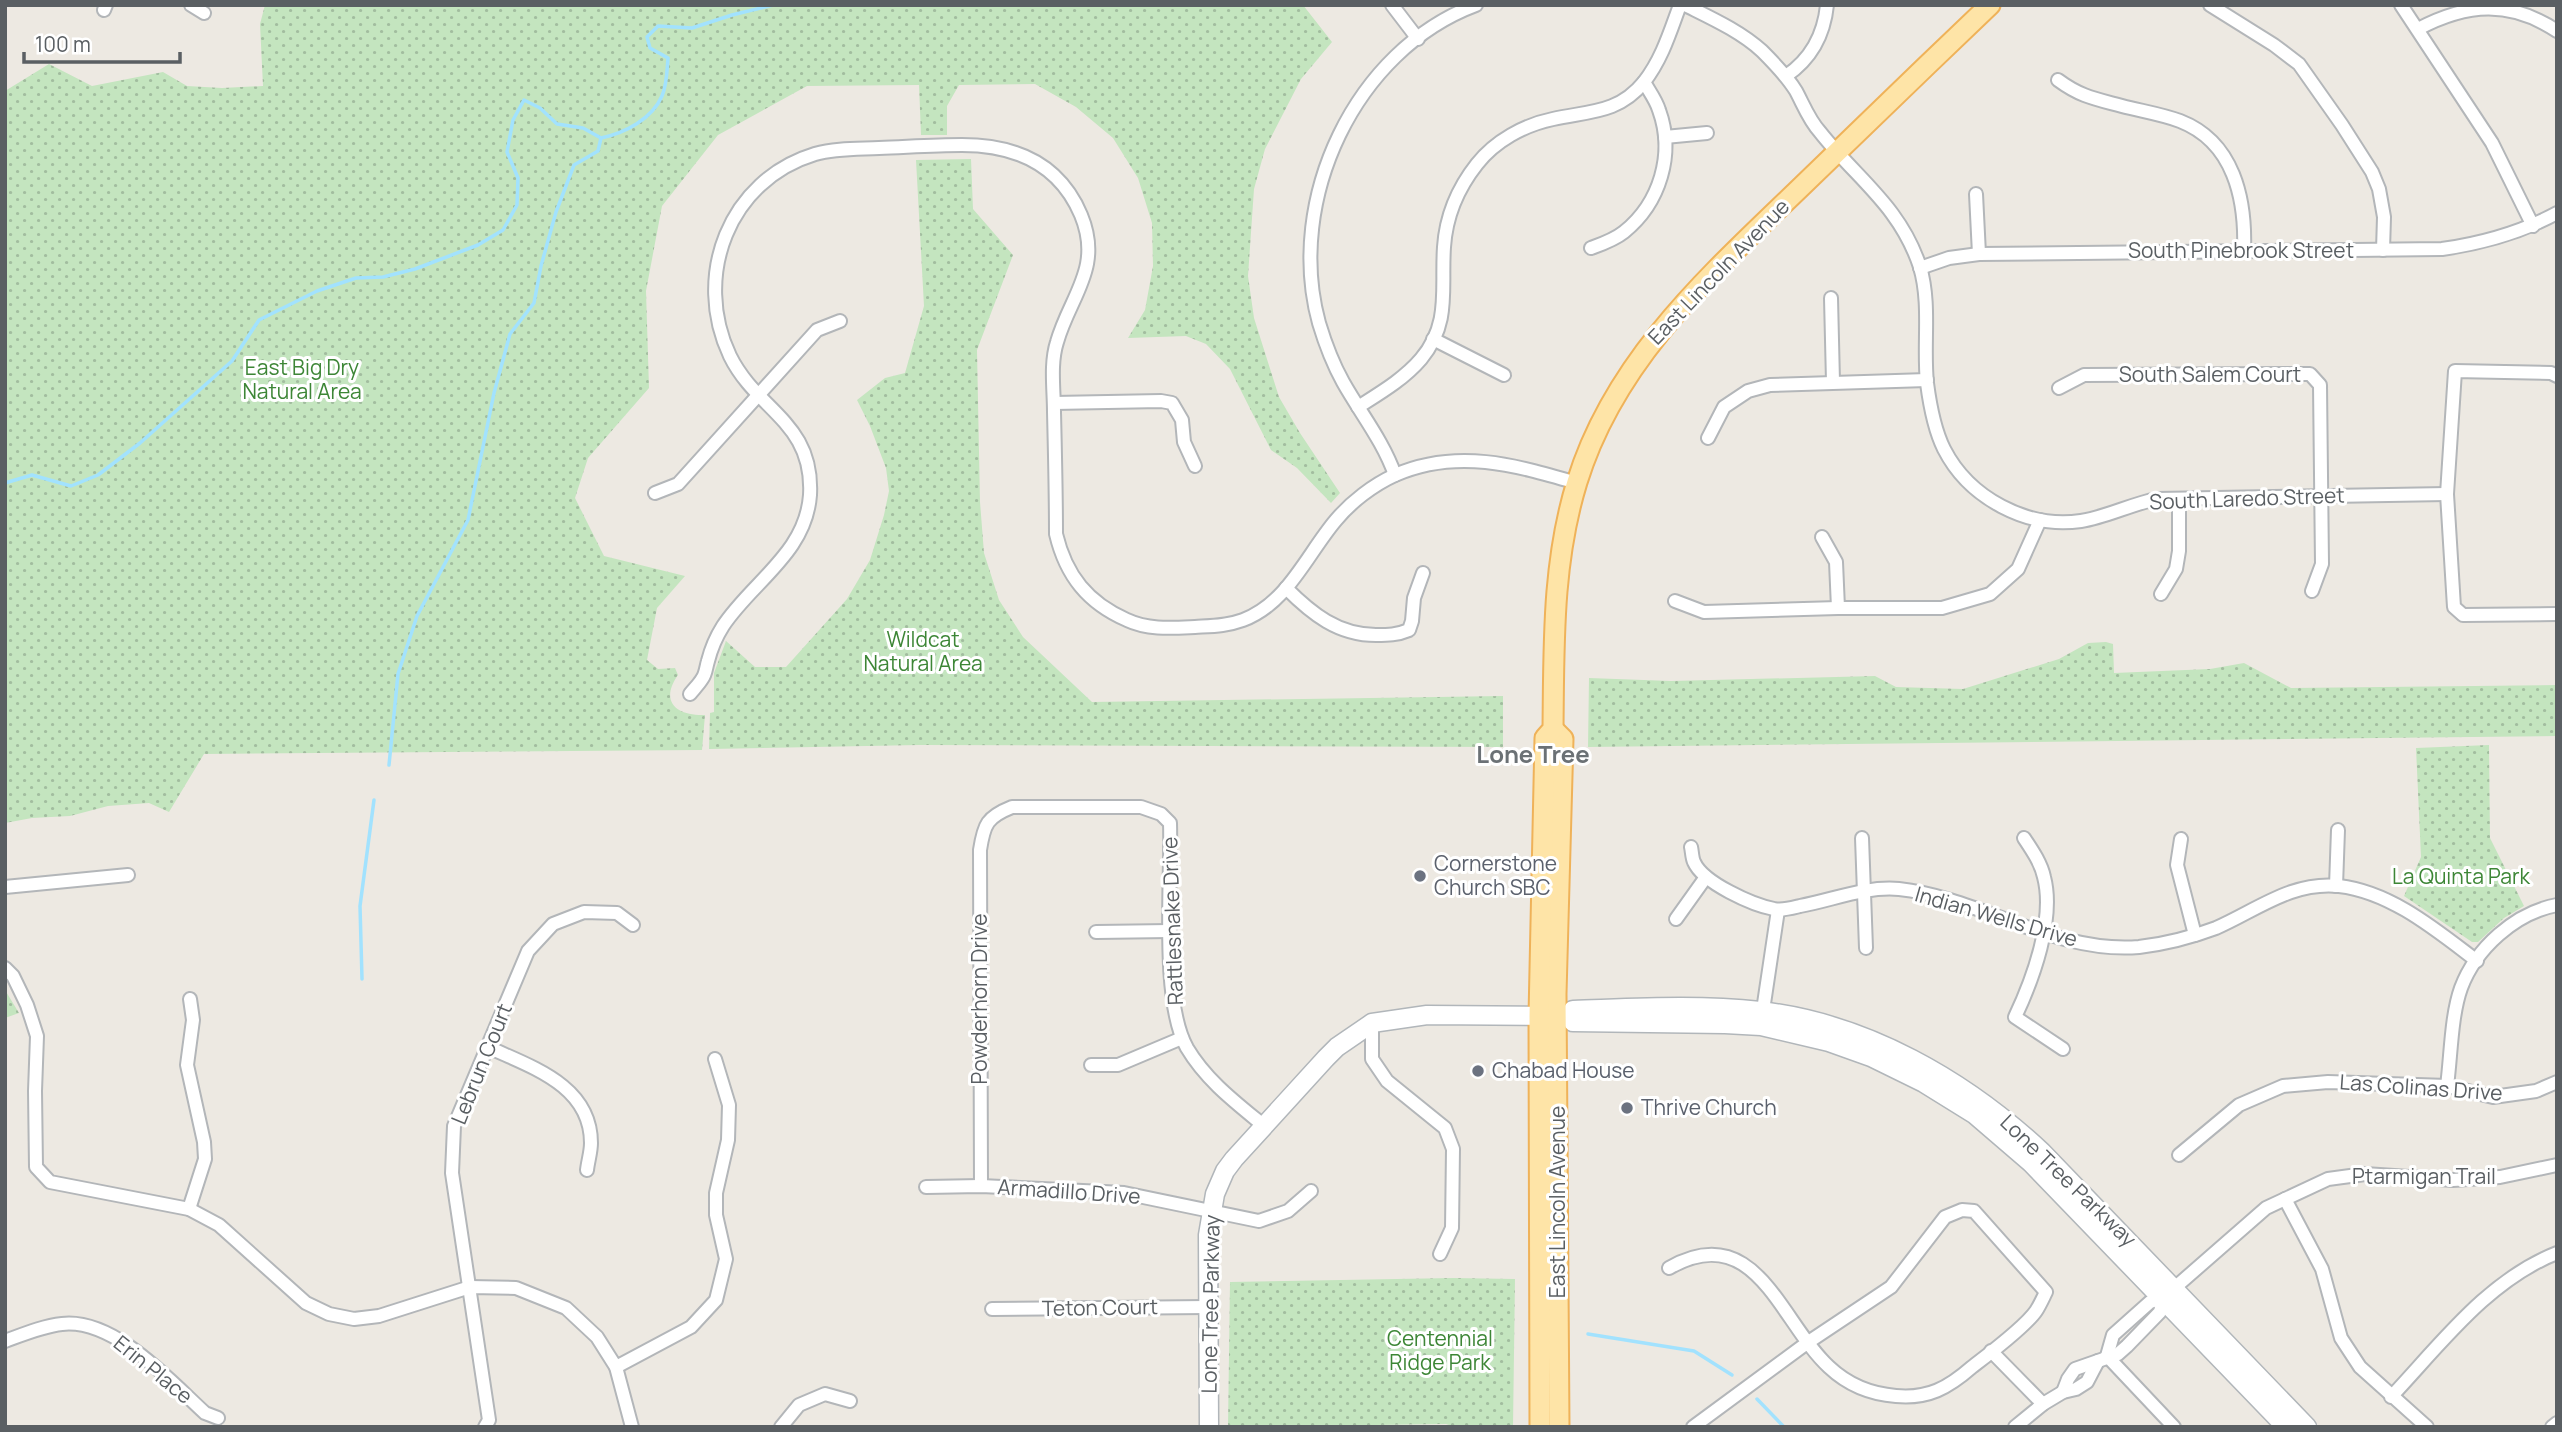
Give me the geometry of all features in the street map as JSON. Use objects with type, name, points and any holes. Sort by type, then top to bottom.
[{"type":"main road","name":"East Lincoln Avenue","points":[[1540,1427],[1563,739],[1553,729],[1556,589],[1563,538],[1577,483],[1607,411],[1644,350],[1677,310],[1714,271],[1990,5]]},
{"type":"main road","name":"East Lincoln Avenue","points":[[1555,1016],[1559,1427]]},
{"type":"street","points":[[191,5],[204,13]]},
{"type":"street","points":[[1392,5],[1418,39]]},
{"type":"street","points":[[1395,475],[1380,441],[1342,380],[1319,321],[1311,255],[1312,220],[1328,163],[1347,118],[1366,89],[1391,62],[1418,39],[1447,19],[1475,5]]},
{"type":"street","points":[[1358,407],[1411,369],[1422,358],[1433,339],[1441,322],[1445,299],[1444,248],[1447,224],[1455,201],[1476,165],[1496,145],[1521,130],[1555,118],[1594,113],[1629,96],[1644,82],[1662,52],[1683,5]]},
{"type":"street","name":"South Laredo Street","points":[[1683,5],[1743,37],[1761,50],[1786,76],[1808,116],[1837,152],[1895,216],[1920,268],[1925,294],[1927,380],[1935,428],[1945,451],[1958,470],[1989,500],[2012,512],[2040,520],[2081,521],[2157,499],[2447,494]]},
{"type":"street","points":[[1786,76],[1799,68],[1814,48],[1825,22],[1827,5]]},
{"type":"street","points":[[2210,5],[2299,64],[2372,172],[2379,189],[2384,217],[2383,250]]},
{"type":"street","points":[[2401,5],[2492,143],[2533,226]]},
{"type":"street","points":[[2418,29],[2458,10],[2491,6],[2527,13],[2557,31]]},
{"type":"street","points":[[2058,80],[2076,94],[2180,121],[2209,139],[2222,153],[2239,188],[2243,206],[2244,251]]},
{"type":"street","points":[[1591,248],[1623,233],[1647,207],[1662,174],[1665,137],[1659,108],[1644,82]]},
{"type":"street","points":[[1665,137],[1707,133]]},
{"type":"street","points":[[690,694],[704,678],[714,642],[724,625],[793,547],[803,529],[808,511],[809,474],[798,438],[787,422],[739,372],[719,324],[714,289],[716,266],[723,239],[747,200],[778,172],[816,154],[853,149],[974,145],[998,147],[1034,160],[1060,183],[1073,200],[1087,235],[1088,255],[1085,275],[1055,347],[1056,534],[1061,556],[1082,591],[1099,606],[1133,623],[1153,627],[1223,625],[1259,612],[1286,588],[1335,521],[1350,505],[1395,475],[1445,463],[1487,461],[1510,464],[1577,483]]},
{"type":"street","points":[[1976,194],[1979,254]]},
{"type":"street","name":"South Pinebrook Street","points":[[1920,268],[1950,258],[1979,254],[2383,250],[2464,246],[2505,237],[2533,226],[2557,212]]},
{"type":"street","points":[[1831,298],[1833,382]]},
{"type":"street","points":[[655,493],[678,484],[817,330],[840,321]]},
{"type":"street","points":[[1433,339],[1504,375]]},
{"type":"street","points":[[2557,376],[2551,373],[2455,371],[2447,494],[2454,607],[2463,615],[2557,614]]},
{"type":"street","name":"South Salem Court","points":[[2059,388],[2084,375],[2310,374],[2320,385],[2322,496],[2322,564],[2312,591]]},
{"type":"street","points":[[1709,438],[1724,407],[1748,391],[1770,385],[1927,380]]},
{"type":"street","points":[[1054,403],[1172,403],[1182,421],[1184,442],[1195,466]]},
{"type":"street","points":[[2161,594],[2176,569],[2178,560],[2179,500]]},
{"type":"street","points":[[1675,601],[1704,612],[1942,608],[1990,594],[2018,569],[2040,520]]},
{"type":"street","points":[[1822,537],[1836,562],[1838,608]]},
{"type":"street","points":[[1286,588],[1304,607],[1332,625],[1365,635],[1398,635],[1409,630],[1413,598],[1423,573]]},
{"type":"street","name":"Powderhorn Drive","points":[[981,1186],[980,850],[984,828],[993,815],[1012,807],[1141,807],[1161,814]]},
{"type":"street","name":"Rattlesnake Drive","points":[[1161,814],[1170,823],[1173,1001],[1182,1038],[1211,1081],[1263,1125]]},
{"type":"street","points":[[2336,886],[2338,830]]},
{"type":"street","points":[[1862,838],[1866,948]]},
{"type":"street","points":[[2024,838],[2044,874],[2047,891],[2043,933],[2028,989],[2015,1017],[2063,1049]]},
{"type":"street","points":[[2181,839],[2177,864],[2195,935]]},
{"type":"street","points":[[1691,846],[1694,862],[1706,877],[1752,903],[1778,910],[1762,1019]]},
{"type":"street","points":[[5,887],[128,875]]},
{"type":"street","points":[[1676,919],[1706,877]]},
{"type":"street","name":"Indian Wells Drive","points":[[1778,910],[1863,891],[1896,889],[1924,893],[2043,933],[2107,947],[2139,947],[2195,935],[2218,927],[2280,895],[2306,888],[2336,886],[2359,889],[2392,902],[2477,961]]},
{"type":"street","points":[[2447,1086],[2461,988],[2477,961],[2506,928],[2527,915],[2557,905]]},
{"type":"street","name":"Lebrun Court","points":[[485,1427],[489,1420],[452,1173],[454,1126],[528,951],[553,924],[584,912],[617,913],[633,925]]},
{"type":"street","points":[[1096,932],[1170,931]]},
{"type":"street","points":[[5,968],[13,976],[37,1036],[36,1167],[50,1182],[189,1209],[219,1225],[306,1303],[329,1314],[354,1319],[379,1316],[470,1287],[516,1288],[566,1308],[597,1337],[615,1367],[632,1427]]},
{"type":"street","points":[[189,1209],[205,1159],[204,1142],[187,1065],[193,1020],[190,999]]},
{"type":"street","name":"Lone Tree Parkway","points":[[1209,1427],[1208,1235],[1211,1209],[1225,1171],[1263,1125],[1337,1047],[1373,1023],[1427,1015],[1555,1016],[1573,1022],[1724,1024],[1762,1019],[1871,1057],[1924,1083],[1974,1114],[2002,1136],[2307,1427]]},
{"type":"street","points":[[1373,1023],[1372,1059],[1387,1081],[1445,1128],[1452,1149],[1452,1228],[1440,1254]]},
{"type":"street","points":[[1091,1065],[1118,1065],[1182,1038]]},
{"type":"street","points":[[488,1047],[551,1076],[576,1096],[589,1126],[591,1145],[587,1170]]},
{"type":"street","points":[[615,1367],[691,1327],[716,1300],[726,1259],[716,1215],[716,1193],[728,1140],[729,1105],[715,1059]]},
{"type":"street","name":"Las Colinas Drive","points":[[2179,1155],[2239,1105],[2283,1086],[2328,1082],[2447,1086],[2493,1097],[2536,1090],[2557,1082]]},
{"type":"street","name":"Ptarmigan Trail","points":[[2102,1358],[2113,1335],[2150,1302],[2169,1293],[2266,1208],[2328,1179],[2365,1174],[2453,1180],[2500,1177],[2557,1165]]},
{"type":"street","name":"Armadillo Drive","points":[[926,1187],[981,1186],[1124,1193],[1259,1221],[1289,1211],[1311,1191]]},
{"type":"street","points":[[2285,1199],[2322,1269],[2342,1338],[2360,1367],[2427,1427]]},
{"type":"street","points":[[1669,1268],[1684,1260],[1718,1254],[1731,1257],[1766,1282],[1807,1343],[1827,1366],[1843,1379],[1877,1395],[1915,1398],[1951,1385],[2036,1312],[2046,1292],[1974,1211],[1962,1210],[1945,1217],[1891,1287],[1807,1343],[1693,1427]]},
{"type":"street","points":[[2391,1397],[2480,1302],[2521,1272],[2557,1253]]},
{"type":"street","name":"Lone Tree Parkway","points":[[2169,1293],[2286,1427]]},
{"type":"street","name":"Teton Court","points":[[992,1310],[1209,1307]]},
{"type":"street","name":"Erin Place","points":[[5,1341],[41,1328],[65,1323],[102,1330],[135,1350],[205,1413],[218,1418]]},
{"type":"street","points":[[1991,1351],[2043,1404]]},
{"type":"street","points":[[2015,1427],[2063,1392],[2075,1369],[2102,1358],[2171,1426]]},
{"type":"street","points":[[781,1427],[799,1405],[825,1394],[850,1401]]},
{"type":"street","points":[[2552,1427],[2557,1423]]},
{"type":"green space","name":"East Big Dry Natural Area","points":[[265,5],[1303,5],[1332,42],[1301,79],[1265,149],[1254,189],[1248,276],[1254,318],[1279,397],[1340,493],[1331,503],[1297,468],[1271,450],[1230,369],[1206,344],[1186,336],[1128,338],[1145,310],[1153,266],[1152,223],[1138,178],[1113,138],[1076,107],[1035,84],[959,85],[947,106],[947,135],[921,135],[919,85],[807,86],[718,135],[662,206],[646,291],[649,388],[588,458],[575,498],[604,556],[685,576],[657,608],[647,660],[658,669],[675,668],[678,675],[670,693],[674,706],[686,713],[705,715],[702,750],[204,754],[169,812],[149,803],[108,806],[70,816],[5,823],[5,91],[49,64],[92,86],[163,72],[187,86],[263,86],[260,24]]},
{"type":"green space","name":"Wildcat Natural Area","points":[[971,159],[973,209],[1013,255],[977,350],[980,502],[984,553],[999,600],[1023,637],[1092,702],[1503,696],[1503,747],[919,745],[709,749],[710,713],[714,712],[714,673],[726,641],[755,667],[786,667],[847,599],[870,560],[889,491],[886,468],[857,400],[885,378],[905,373],[924,306],[916,160]]},
{"type":"green space","points":[[2088,643],[2113,644],[2114,673],[2210,669],[2244,663],[2291,688],[2557,685],[2557,736],[1588,747],[1589,678],[1671,681],[1875,676],[1896,687],[1963,689],[2059,659]]},
{"type":"green space","name":"La Quinta Park","points":[[2489,745],[2490,838],[2524,906],[2504,918],[2478,942],[2472,942],[2404,896],[2421,857],[2416,748]]},
{"type":"green space","points":[[5,990],[19,1013],[5,1018]]},
{"type":"green space","name":"Centennial Ridge Park","points":[[1515,1279],[1513,1427],[1455,1427],[1446,1424],[1228,1427],[1230,1282]]},
{"type":"waterway","points":[[5,483],[32,475],[71,486],[98,475],[140,443],[232,361],[259,320],[317,291],[356,278],[383,277],[415,269],[478,245],[503,230],[517,205],[518,178],[507,152],[513,120],[524,100],[540,108],[557,124],[583,128],[601,138],[619,133],[652,112],[664,92],[668,58],[650,48],[647,37],[658,26],[692,28],[773,5]]},
{"type":"waterway","points":[[389,765],[398,674],[417,616],[468,520],[494,393],[510,334],[534,303],[556,212],[574,165],[598,151],[601,138]]},
{"type":"waterway","points":[[362,979],[360,906],[374,800]]},
{"type":"waterway","points":[[1588,1334],[1694,1351],[1732,1375]]},
{"type":"waterway","points":[[1757,1399],[1784,1427]]},
{"type":"place","name":"Cornerstone Church SBC","points":[[1420,876]]},
{"type":"place","name":"Chabad House","points":[[1478,1071]]},
{"type":"place","name":"Thrive Church","points":[[1627,1108]]},
{"type":"district","name":"Lone Tree","points":[[1533,755]]}]
